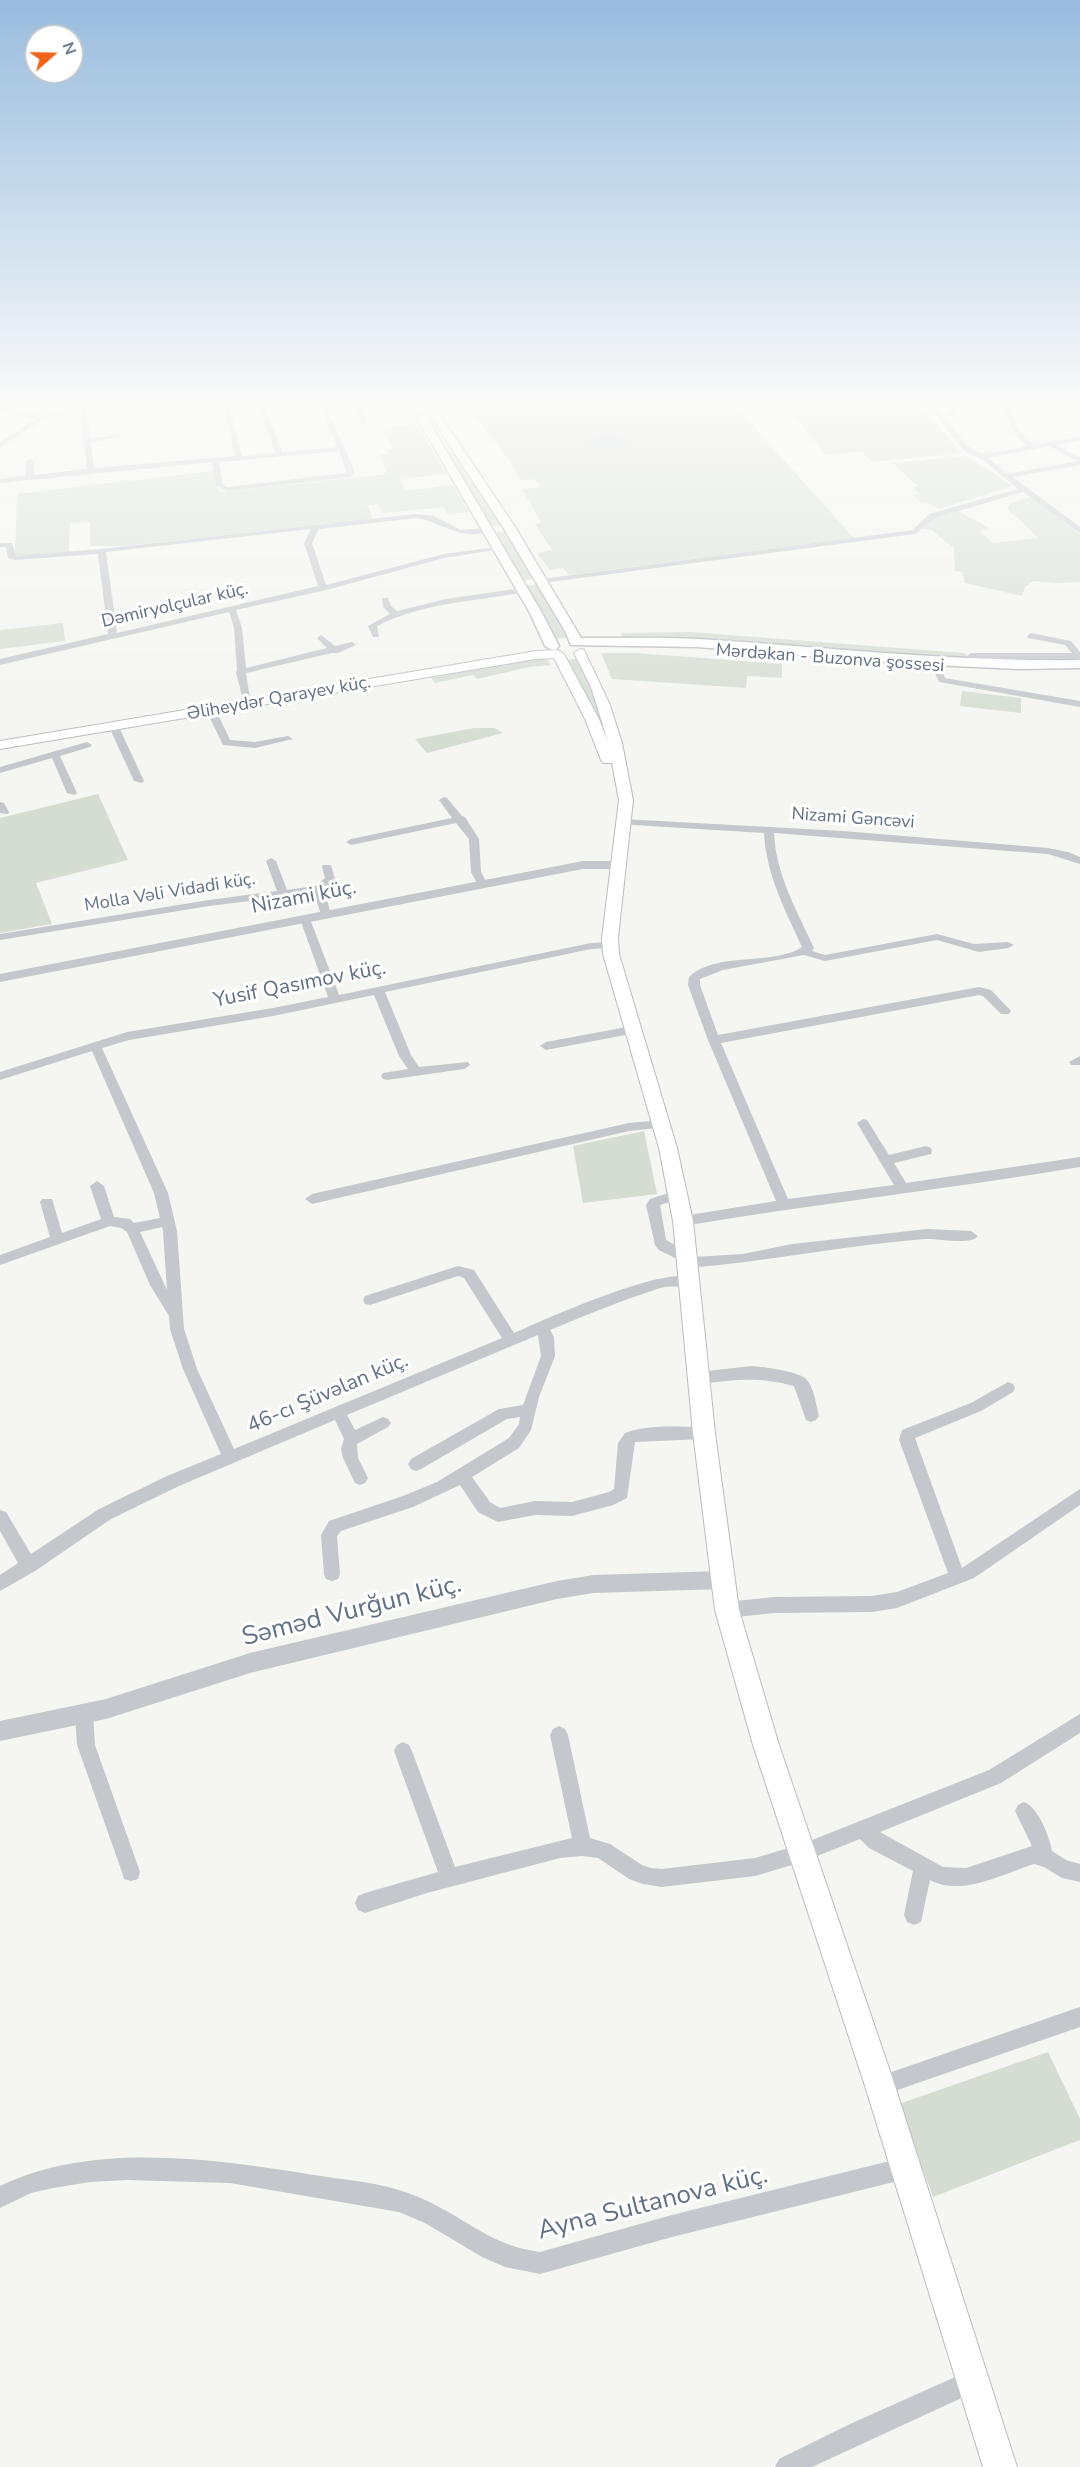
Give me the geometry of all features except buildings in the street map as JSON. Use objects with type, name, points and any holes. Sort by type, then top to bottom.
[{"type":"main road","points":[[477,515],[555,650],[603,745],[622,822]]},
{"type":"main road","points":[[501,515],[572,631],[595,685],[615,744],[626,800],[610,945],[632,1030],[661,1124],[683,1221],[704,1433],[722,1580],[728,1610],[766,1745],[906,2168],[1000,2467]]},
{"type":"main road","points":[[486,530],[509,527]]},
{"type":"main road","points":[[520,587],[542,580]]},
{"type":"main road","name":"Mərdəkan - Buzonva şossesi","points":[[555,650],[562,641],[578,647],[664,647],[932,664],[1018,665],[1080,661]]},
{"type":"main road","name":"Əliheydər Qarayev küç.","points":[[0,745],[247,696],[539,655],[555,650]]},
{"type":"main road","name":"Əliheydər Qarayev küç.","points":[[0,738],[211,710],[398,675]]},
{"type":"street","points":[[542,580],[911,532],[935,515]]},
{"type":"street","points":[[1059,515],[1080,531]]},
{"type":"street","points":[[0,545],[9,545],[11,556],[15,558],[102,551],[110,548],[422,516],[460,532],[486,530]]},
{"type":"street","points":[[316,527],[308,543],[323,588]]},
{"type":"street","name":"Dəmiryolçular küç.","points":[[0,662],[232,610],[444,556],[497,549]]},
{"type":"street","points":[[102,551],[113,637]]},
{"type":"street","points":[[376,635],[372,626],[394,614],[520,587]]},
{"type":"street","points":[[385,600],[387,607],[394,614]]},
{"type":"street","points":[[232,610],[237,624],[240,672],[247,696]]},
{"type":"street","points":[[972,656],[1080,661],[1073,647],[1064,641],[1031,636]]},
{"type":"street","points":[[321,638],[335,651]]},
{"type":"street","points":[[240,672],[335,651],[352,645]]},
{"type":"street","points":[[932,664],[942,680],[1080,704]]},
{"type":"street","points":[[211,710],[226,743],[255,745],[288,739]]},
{"type":"street","points":[[109,725],[139,781]]},
{"type":"street","points":[[0,770],[87,745]]},
{"type":"street","points":[[55,754],[72,793]]},
{"type":"street","points":[[444,800],[461,819],[474,839],[477,872],[483,885]]},
{"type":"street","points":[[351,842],[461,819]]},
{"type":"street","name":"Nizami Gəncəvi","points":[[622,822],[769,830],[1048,851],[1064,854],[1080,861]]},
{"type":"street","points":[[769,830],[772,862],[783,894],[808,948],[805,952],[794,956],[732,964],[705,971],[695,977],[695,992],[784,1204]]},
{"type":"street","points":[[271,861],[284,893]]},
{"type":"street","name":"Nizami küç.","points":[[0,978],[590,864],[618,865]]},
{"type":"street","points":[[326,914],[318,889],[330,879],[327,867]]},
{"type":"street","name":"Molla Vəli Vidadi küç.","points":[[0,937],[209,903],[318,889]]},
{"type":"street","points":[[305,918],[335,999]]},
{"type":"street","points":[[805,952],[825,958],[937,937],[951,938],[972,948],[1008,945]]},
{"type":"street","name":"Yusif Qasımov küç.","points":[[0,1076],[95,1045],[162,1029],[261,1015],[591,946],[610,945]]},
{"type":"street","points":[[378,990],[405,1056],[416,1072]]},
{"type":"street","points":[[714,1040],[980,991],[987,993],[1005,1011]]},
{"type":"street","points":[[546,1046],[632,1030]]},
{"type":"street","points":[[95,1045],[161,1193],[168,1221],[174,1280],[174,1312],[183,1351],[230,1457]]},
{"type":"street","points":[[387,1076],[464,1065]]},
{"type":"street","points":[[863,1123],[903,1189]]},
{"type":"street","points":[[312,1199],[630,1127],[661,1124]]},
{"type":"street","points":[[886,1160],[926,1151]]},
{"type":"street","points":[[683,1221],[784,1204],[992,1177],[1080,1162]]},
{"type":"street","points":[[97,1186],[110,1221]]},
{"type":"street","points":[[678,1195],[655,1202],[653,1205],[660,1241],[687,1267]]},
{"type":"street","points":[[47,1202],[57,1239]]},
{"type":"street","points":[[0,1260],[110,1221],[125,1223],[132,1229],[157,1285],[174,1312]]},
{"type":"street","points":[[132,1229],[168,1221]]},
{"type":"street","name":"46-cı Şüvəlan küç.","points":[[0,1584],[117,1507],[230,1457],[541,1327],[642,1287],[663,1282],[687,1267],[792,1249],[927,1234],[971,1236]]},
{"type":"street","points":[[370,1300],[458,1271],[465,1271],[511,1340]]},
{"type":"street","points":[[332,1574],[329,1535],[335,1526],[426,1495],[464,1476],[514,1443],[526,1426],[529,1410],[548,1356],[547,1337],[541,1327]]},
{"type":"street","points":[[698,1378],[752,1372],[798,1381],[802,1384],[811,1416]]},
{"type":"street","points":[[957,1578],[907,1440],[907,1434],[976,1407],[1008,1388]]},
{"type":"street","points":[[416,1464],[494,1418],[515,1411],[529,1410]]},
{"type":"street","points":[[339,1413],[352,1439]]},
{"type":"street","points":[[360,1478],[348,1452],[348,1446],[352,1439],[383,1423]]},
{"type":"street","points":[[464,1476],[484,1508],[490,1512],[506,1514],[543,1507],[572,1509],[613,1498],[621,1493],[624,1453],[630,1437],[641,1434],[704,1433]]},
{"type":"street","points":[[728,1610],[774,1605],[883,1603],[957,1578],[987,1562],[1080,1496]]},
{"type":"street","points":[[0,1517],[28,1566]]},
{"type":"street","name":"Səməd Vurğun küç.","points":[[0,1731],[121,1705],[250,1663],[566,1588],[593,1584],[722,1580]]},
{"type":"street","points":[[84,1714],[86,1745],[131,1872]]},
{"type":"street","points":[[365,1903],[560,1849],[583,1847],[601,1850],[635,1873],[654,1878],[755,1867],[802,1853],[995,1777],[1080,1723]]},
{"type":"street","points":[[560,1735],[583,1847]]},
{"type":"street","points":[[403,1751],[450,1878]]},
{"type":"street","points":[[1024,1810],[1040,1839],[1044,1858]]},
{"type":"street","points":[[862,1828],[876,1842],[941,1876],[966,1877],[1028,1855],[1044,1858],[1062,1869],[1080,1873]]},
{"type":"street","points":[[914,1915],[923,1867]]},
{"type":"street","points":[[879,2086],[1080,2017]]},
{"type":"street","name":"Ayna Sultanova küç.","points":[[0,2197],[29,2183],[53,2176],[90,2171],[138,2169],[230,2172],[381,2196],[402,2202],[418,2207],[485,2248],[519,2262],[540,2263],[672,2226],[906,2168]]},
{"type":"street","points":[[787,2467],[858,2432],[973,2381]]},
{"type":"shaded area","points":[[16,515],[371,515],[373,519],[122,546],[90,546],[90,522],[70,523],[69,552],[15,557]]},
{"type":"shaded area","points":[[483,515],[495,515],[501,525],[489,526]]},
{"type":"shaded area","points":[[537,515],[833,515],[854,538],[569,575],[563,568],[550,570],[537,553],[552,550],[535,524],[541,522]]},
{"type":"shaded area","points":[[944,515],[966,515],[989,528],[979,531],[993,543],[1038,538],[1014,515],[1056,515],[1080,534],[1080,582],[1033,581],[1025,587],[1022,596],[965,583],[962,572],[955,571],[954,548],[931,530],[922,529],[931,519]]},
{"type":"shaded area","points":[[505,532],[535,579],[521,580],[494,533]]},
{"type":"shaded area","points":[[539,584],[570,637],[556,639],[525,586]]},
{"type":"shaded area","points":[[63,623],[65,641],[0,649],[0,630]]},
{"type":"shaded area","points":[[690,632],[964,653],[969,658],[697,638],[621,637],[621,633]]},
{"type":"shaded area","points":[[601,653],[636,653],[782,664],[782,678],[747,676],[746,688],[612,679]]},
{"type":"shaded area","points":[[539,658],[548,660],[551,665],[529,667],[477,679],[473,675],[435,683],[431,678]]},
{"type":"shaded area","points":[[578,659],[610,735],[605,736],[567,661]]},
{"type":"shaded area","points":[[962,691],[1021,698],[1021,713],[960,706]]},
{"type":"shaded area","points":[[474,728],[494,728],[503,733],[427,753],[415,739]]},
{"type":"shaded area","points":[[98,794],[128,860],[36,883],[52,924],[0,933],[0,818]]},
{"type":"shaded area","points":[[644,1131],[657,1194],[583,1203],[573,1146]]},
{"type":"shaded area","points":[[1048,2052],[1080,2119],[1080,2140],[933,2197],[899,2104]]}]
